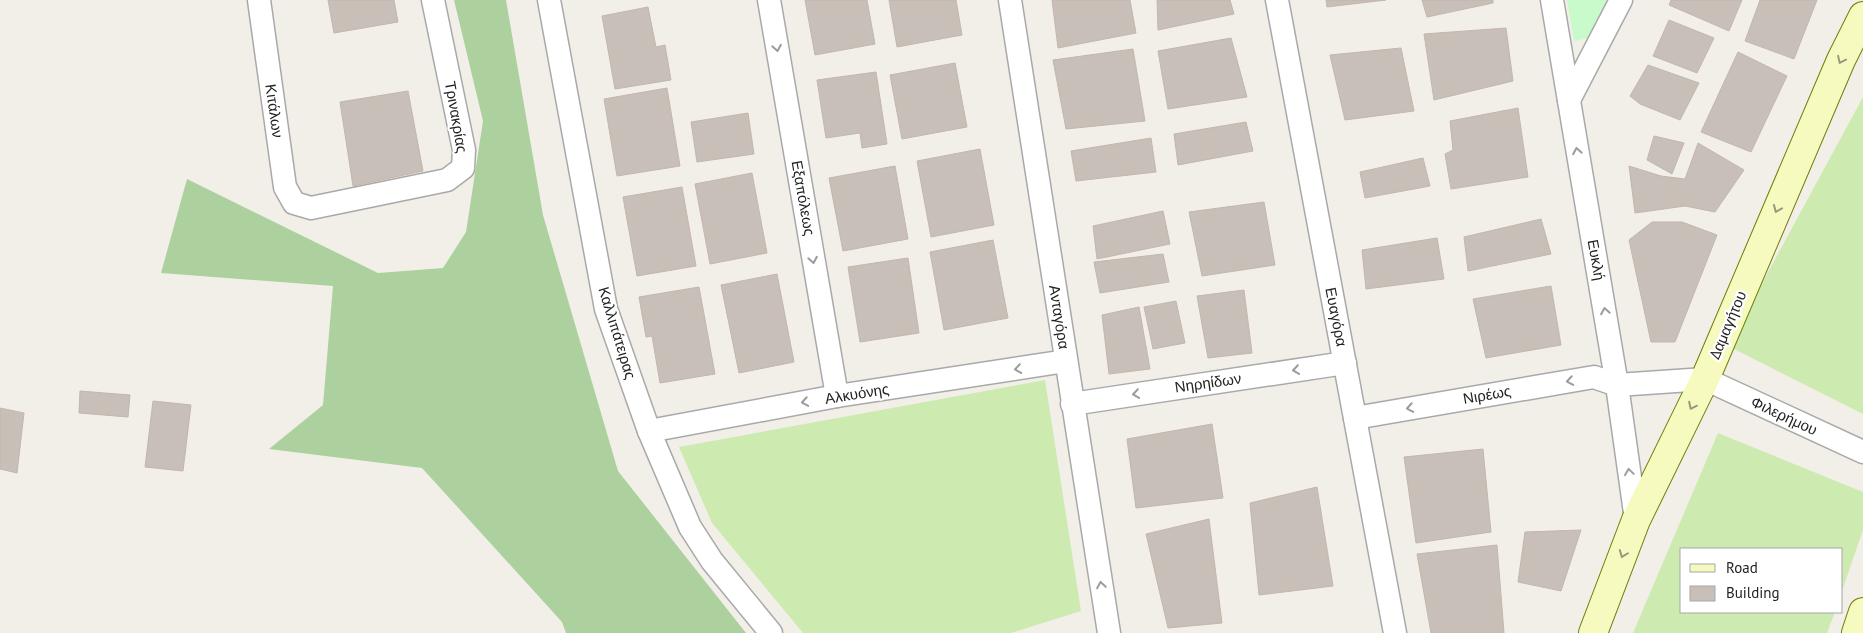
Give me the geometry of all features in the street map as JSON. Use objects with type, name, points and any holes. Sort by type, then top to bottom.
[{"type":"main road","name":"Δαμαγήτου","points":[[1593,633],[1636,520],[1705,379],[1841,60],[1863,16]]},
{"type":"main road","points":[[1856,633],[1863,612]]},
{"type":"street","name":"Κιτάλων","points":[[259,0],[285,187],[294,203],[311,208]]},
{"type":"street","name":"Τρινακρίας","points":[[311,208],[447,180],[463,168],[464,150],[433,0]]},
{"type":"street","name":"Καλλιπάτειρας","points":[[549,0],[606,309],[649,431],[690,527],[712,561],[771,633]]},
{"type":"street","name":"Εξαπόλεως","points":[[769,0],[837,396]]},
{"type":"street","name":"Ανταγόρα","points":[[1010,0],[1108,633]]},
{"type":"street","name":"Ευαγόρα","points":[[1277,0],[1395,633]]},
{"type":"street","name":"Ευκλή","points":[[1552,0],[1618,385],[1636,520]]},
{"type":"street","points":[[1569,100],[1622,0]]},
{"type":"street","name":"Αλκυόνης","points":[[649,431],[837,396],[1066,362]]},
{"type":"street","name":"Νηρηίδων","points":[[1072,404],[1345,363]]},
{"type":"street","name":"Νιρέως","points":[[1355,418],[1594,377],[1618,385]]},
{"type":"street","points":[[1618,385],[1705,379]]},
{"type":"street","name":"Φιλερήμου","points":[[1705,379],[1863,452]]},
{"type":"green space","points":[[454,0],[506,0],[543,215],[618,471],[746,633],[566,633],[562,622],[422,468],[269,449],[323,405],[333,286],[161,273],[187,179],[378,273],[443,268],[466,232],[483,121]]},
{"type":"green space","points":[[1567,0],[1614,0],[1598,36],[1574,41]]},
{"type":"green space","points":[[1863,97],[1863,414],[1728,346]]},
{"type":"green space","points":[[1045,380],[1081,611],[1011,633],[803,633],[712,523],[679,447]]},
{"type":"green space","points":[[1718,433],[1863,492],[1863,530],[1843,588],[1843,548],[1680,548],[1680,613],[1835,613],[1827,633],[1633,633]]},
{"type":"building","points":[[328,0],[394,0],[398,22],[334,33]]},
{"type":"building","points":[[805,0],[867,0],[875,44],[815,55]]},
{"type":"building","points":[[889,0],[956,0],[962,35],[897,47]]},
{"type":"building","points":[[1052,0],[1130,0],[1136,33],[1058,48]]},
{"type":"building","points":[[1157,0],[1230,0],[1234,14],[1158,30]]},
{"type":"building","points":[[1326,0],[1386,0],[1327,7]]},
{"type":"building","points":[[1422,0],[1493,0],[1493,3],[1427,17]]},
{"type":"building","points":[[1671,0],[1742,0],[1729,31],[1669,5]]},
{"type":"building","points":[[1760,0],[1817,0],[1794,59],[1745,41]]},
{"type":"building","points":[[648,7],[656,47],[665,45],[671,80],[615,89],[602,16]]},
{"type":"building","points":[[1669,20],[1714,38],[1697,73],[1653,56]]},
{"type":"building","points":[[1506,28],[1513,81],[1434,100],[1424,34]]},
{"type":"building","points":[[1231,38],[1247,97],[1168,109],[1158,51]]},
{"type":"building","points":[[1401,48],[1414,111],[1345,120],[1330,55]]},
{"type":"building","points":[[1133,49],[1145,121],[1066,129],[1053,60]]},
{"type":"building","points":[[1738,52],[1787,76],[1751,152],[1701,132]]},
{"type":"building","points":[[955,63],[967,127],[902,139],[890,75]]},
{"type":"building","points":[[1648,65],[1699,83],[1680,120],[1640,104],[1630,96]]},
{"type":"building","points":[[876,72],[887,144],[862,148],[860,133],[826,138],[817,80]]},
{"type":"building","points":[[667,88],[680,166],[617,176],[604,99]]},
{"type":"building","points":[[408,91],[423,171],[353,186],[340,102]]},
{"type":"building","points":[[1518,108],[1528,177],[1451,189],[1445,154],[1453,150],[1450,121]]},
{"type":"building","points":[[748,113],[754,154],[697,162],[691,122]]},
{"type":"building","points":[[1246,122],[1253,151],[1178,165],[1174,134]]},
{"type":"building","points":[[1654,136],[1684,143],[1672,174],[1647,160]]},
{"type":"building","points":[[1151,138],[1156,172],[1076,181],[1071,151]]},
{"type":"building","points":[[1698,143],[1744,170],[1715,212],[1685,206],[1635,213],[1629,166],[1661,176],[1685,179]]},
{"type":"building","points":[[980,149],[994,225],[931,237],[917,161]]},
{"type":"building","points":[[1423,158],[1430,186],[1365,198],[1360,172]]},
{"type":"building","points":[[895,166],[908,239],[843,251],[829,178]]},
{"type":"building","points":[[752,173],[767,253],[710,264],[695,184]]},
{"type":"building","points":[[682,187],[696,266],[637,276],[623,197]]},
{"type":"building","points":[[1264,202],[1275,265],[1202,276],[1189,212]]},
{"type":"building","points":[[1163,211],[1170,244],[1097,259],[1093,226]]},
{"type":"building","points":[[1541,219],[1551,254],[1468,271],[1464,237]]},
{"type":"building","points":[[1652,222],[1682,222],[1717,235],[1675,342],[1651,342],[1629,240]]},
{"type":"building","points":[[1437,238],[1444,279],[1366,289],[1362,250]]},
{"type":"building","points":[[993,240],[1008,318],[944,330],[930,252]]},
{"type":"building","points":[[1163,254],[1169,282],[1100,293],[1094,262]]},
{"type":"building","points":[[908,258],[919,333],[860,342],[848,267]]},
{"type":"building","points":[[777,274],[794,362],[739,373],[721,285]]},
{"type":"building","points":[[1551,286],[1561,345],[1486,358],[1473,299]]},
{"type":"building","points":[[699,287],[715,374],[660,383],[652,336],[646,337],[639,297]]},
{"type":"building","points":[[1244,290],[1252,353],[1208,358],[1197,296]]},
{"type":"building","points":[[1176,301],[1185,343],[1153,349],[1144,307]]},
{"type":"building","points":[[1139,307],[1150,369],[1109,374],[1102,315]]},
{"type":"building","points":[[80,391],[130,395],[128,417],[79,413]]},
{"type":"building","points":[[153,401],[191,405],[183,471],[145,467]]},
{"type":"building","points":[[0,408],[24,413],[17,473],[0,469]]},
{"type":"building","points":[[1212,424],[1223,498],[1136,508],[1127,439]]},
{"type":"building","points":[[1483,449],[1491,532],[1416,543],[1404,457]]},
{"type":"building","points":[[1317,487],[1333,586],[1259,595],[1250,503]]},
{"type":"building","points":[[1209,519],[1222,623],[1168,628],[1146,534]]},
{"type":"building","points":[[1581,530],[1561,591],[1518,582],[1525,532]]},
{"type":"building","points":[[1497,545],[1504,633],[1431,633],[1417,554]]}]
